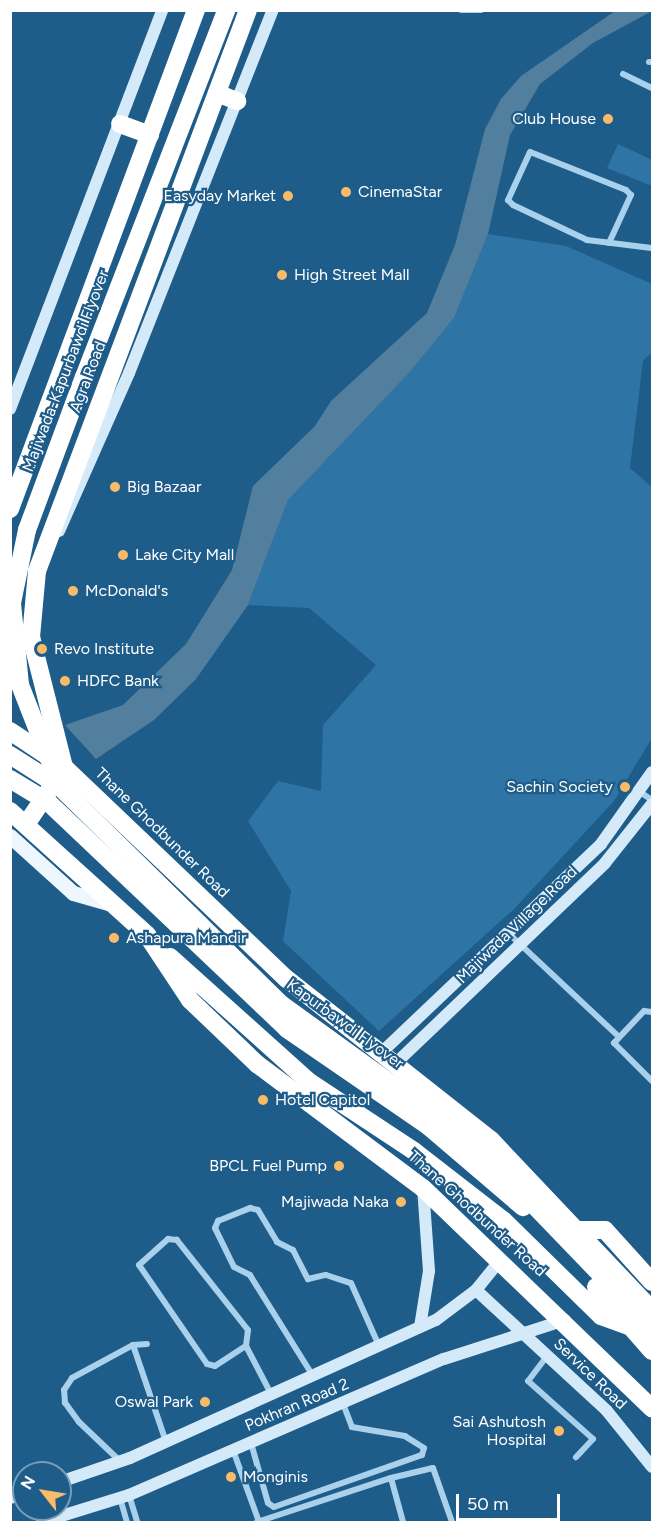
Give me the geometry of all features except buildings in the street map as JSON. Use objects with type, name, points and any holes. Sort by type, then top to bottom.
[{"type":"highway","name":"Agra Road","points":[[10,509],[196,10]]},
{"type":"highway","name":"Majiwada-Kapurbawdi Flyover","points":[[60,787],[20,685],[12,603],[27,530],[226,10]]},
{"type":"highway","name":"Agra Road","points":[[64,767],[31,637],[37,571],[248,10]]},
{"type":"highway","points":[[217,93],[237,101]]},
{"type":"highway","points":[[120,123],[150,135]]},
{"type":"highway","name":"Thane Ghodbunder Road","points":[[10,731],[64,767],[287,979],[389,1057],[491,1140],[581,1230],[652,1310]]},
{"type":"highway","name":"Kapurbawdi Flyover","points":[[10,755],[60,787],[281,1004],[477,1146],[652,1328]]},
{"type":"highway","points":[[27,823],[64,767]]},
{"type":"highway","points":[[10,779],[48,802],[287,1029],[481,1166],[652,1351]]},
{"type":"highway","name":"Thane Ghodbunder Road","points":[[10,811],[27,823],[147,935],[190,1000],[257,1064],[423,1188],[565,1320],[652,1408]]},
{"type":"highway","points":[[82,874],[125,825]]},
{"type":"highway","points":[[147,935],[308,1081],[414,1151],[503,1220],[601,1316],[632,1327]]},
{"type":"highway","points":[[581,1230],[605,1230],[652,1282]]},
{"type":"main road","points":[[10,836],[73,893],[116,904]]},
{"type":"street","points":[[10,409],[162,10]]},
{"type":"street","points":[[37,571],[70,511],[117,402],[273,10]]},
{"type":"street","points":[[461,10],[481,10]]},
{"type":"street","points":[[623,74],[652,88]]},
{"type":"street","points":[[609,243],[630,195],[626,190],[530,152],[508,200],[587,240],[609,243],[652,248]]},
{"type":"street","points":[[389,1057],[508,933],[606,838],[652,772]]},
{"type":"street","points":[[640,792],[652,802]]},
{"type":"street","name":"Majiwada Village Road","points":[[389,1057],[520,944],[617,848],[652,802]]},
{"type":"street","points":[[606,838],[617,848]]},
{"type":"street","points":[[508,933],[616,1035]]},
{"type":"street","points":[[652,1012],[644,1011],[616,1035],[614,1043],[623,1057],[652,1081]]},
{"type":"street","points":[[420,1328],[429,1271],[423,1188]]},
{"type":"street","points":[[313,1377],[250,1275],[234,1267],[215,1228],[218,1221],[250,1208],[258,1210],[277,1242],[293,1250],[308,1279],[326,1275],[351,1283],[379,1347]]},
{"type":"street","points":[[246,1346],[215,1366],[207,1364],[139,1265],[168,1239],[177,1240],[248,1330],[246,1346],[270,1392]]},
{"type":"street","name":"Pokhran Road 2","points":[[72,1478],[121,1462],[270,1392],[313,1377],[420,1328],[476,1290],[500,1260]]},
{"type":"street","name":"Service Road","points":[[476,1290],[607,1411],[652,1467]]},
{"type":"street","name":"Pokhran Road 2","points":[[42,1522],[124,1496],[444,1359],[526,1335],[565,1320]]},
{"type":"street","points":[[121,1462],[79,1422],[65,1403],[64,1390],[72,1378],[133,1345],[147,1344]]},
{"type":"street","points":[[133,1345],[166,1442]]},
{"type":"street","points":[[548,1355],[528,1382],[593,1439],[576,1457]]},
{"type":"street","points":[[251,1443],[268,1503],[274,1507],[414,1460],[424,1448],[390,1431],[353,1430],[343,1403]]},
{"type":"street","points":[[233,1450],[258,1522],[392,1478],[433,1468],[452,1522]]},
{"type":"street","points":[[392,1478],[403,1522]]},
{"type":"street","points":[[124,1496],[127,1522]]},
{"type":"street","points":[[124,1496],[137,1522]]},
{"type":"shaded area","points":[[615,11],[652,11],[593,43],[540,84],[510,135],[488,234],[454,318],[409,373],[288,500],[248,605],[196,679],[154,720],[96,759],[65,725],[123,705],[186,644],[232,570],[253,486],[315,426],[331,401],[427,313],[455,245],[485,129],[501,99],[521,76]]},
{"type":"shaded area","points":[[618,144],[652,160],[652,186],[607,168]]},
{"type":"shaded area","points":[[488,234],[566,246],[652,284],[652,353],[643,360],[630,468],[652,487],[652,738],[614,801],[514,909],[379,1031],[283,941],[291,891],[248,821],[278,781],[321,791],[323,725],[376,665],[309,608],[248,605],[288,500],[409,373],[454,318]]},
{"type":"place","name":"Club House","points":[[608,119]]},
{"type":"place","name":"CinemaStar","points":[[346,192]]},
{"type":"place","name":"Easyday Market","points":[[288,196]]},
{"type":"place","name":"High Street Mall","points":[[282,275]]},
{"type":"place","name":"Big Bazaar","points":[[115,487]]},
{"type":"place","name":"Lake City Mall","points":[[123,555]]},
{"type":"place","name":"McDonald's","points":[[73,591]]},
{"type":"place","name":"Revo Institute","points":[[42,649]]},
{"type":"place","name":"HDFC Bank","points":[[65,681]]},
{"type":"place","name":"Sachin Society","points":[[625,787]]},
{"type":"place","name":"Ashapura Mandir","points":[[114,938]]},
{"type":"place","name":"Hotel Capitol","points":[[263,1100]]},
{"type":"place","name":"BPCL Fuel Pump","points":[[339,1166]]},
{"type":"place","name":"Majiwada Naka","points":[[401,1202]]},
{"type":"place","name":"Oswal Park","points":[[205,1402]]},
{"type":"place","name":"Sai Ashutosh Hospital","points":[[559,1431]]},
{"type":"place","name":"Monginis","points":[[231,1477]]}]
